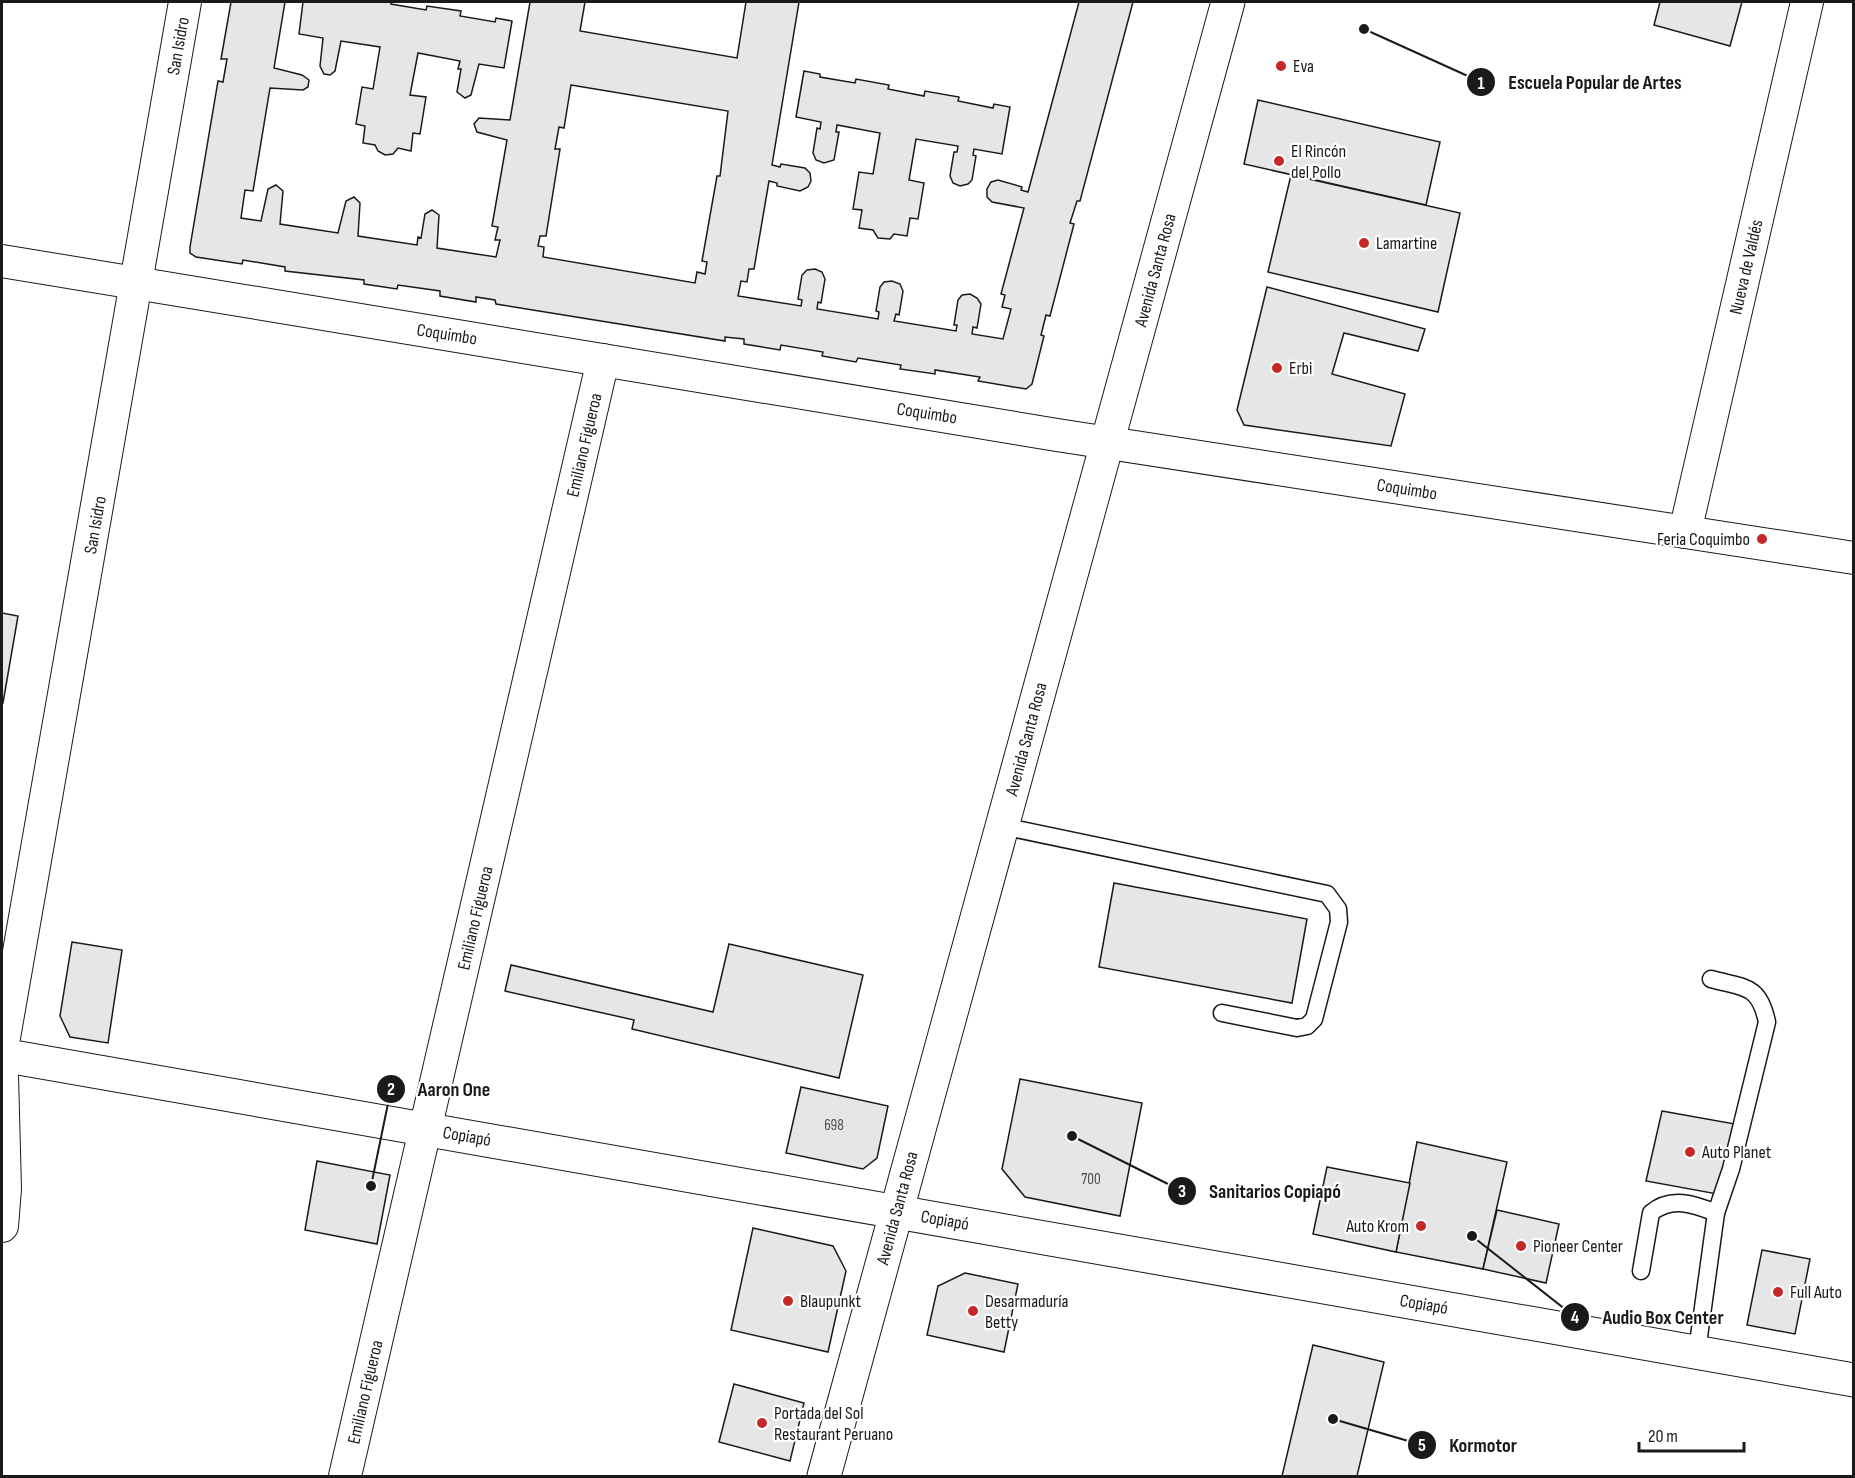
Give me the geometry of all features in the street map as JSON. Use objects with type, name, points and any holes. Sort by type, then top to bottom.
[{"type":"street","name":"San Isidro","points":[[2,1048],[185,2]]},
{"type":"street","name":"Avenida Santa Rosa","points":[[824,1476],[1228,2]]},
{"type":"street","name":"Nueva de Valdés","points":[[1685,532],[1807,2]]},
{"type":"street","name":"Coquimbo","points":[[2,261],[1108,444],[1854,558]]},
{"type":"street","name":"Emiliano Figueroa","points":[[345,1476],[603,360]]},
{"type":"street","name":"Copiapó","points":[[2,1055],[1854,1380]]},
{"type":"street","points":[[2,1075],[5,1189],[2,1226]]},
{"type":"lane","points":[[1002,826],[1326,894],[1338,909],[1339,922],[1314,1019],[1306,1026],[1297,1028],[1222,1013]]},
{"type":"lane","points":[[1697,1351],[1716,1213],[1731,1169],[1767,1022],[1762,1000],[1750,990],[1711,979]]},
{"type":"lane","points":[[1641,1271],[1651,1213],[1660,1205],[1684,1203],[1716,1213]]},
{"type":"building","points":[[231,2],[285,2],[274,68],[302,75],[309,80],[308,87],[303,90],[270,88],[253,191],[245,190],[241,218],[261,221],[268,189],[276,185],[283,191],[280,224],[338,233],[346,201],[354,197],[360,203],[358,236],[417,245],[418,237],[421,238],[425,214],[432,210],[439,215],[437,248],[496,257],[500,240],[495,240],[498,227],[492,226],[507,140],[477,132],[474,124],[479,118],[510,120],[530,2],[585,2],[580,31],[737,58],[746,2],[799,2],[772,165],[780,167],[781,164],[805,168],[810,173],[811,181],[808,187],[800,191],[777,186],[777,183],[769,181],[754,269],[749,269],[747,282],[741,281],[738,296],[801,306],[802,300],[798,299],[802,275],[807,270],[815,269],[822,272],[825,279],[821,303],[818,302],[817,309],[878,319],[879,312],[876,311],[880,287],[884,282],[892,281],[900,284],[903,291],[899,315],[896,314],[894,321],[956,331],[957,325],[954,325],[958,300],[962,295],[970,294],[981,304],[977,328],[973,327],[972,334],[1003,339],[1011,309],[1002,307],[1005,295],[1001,294],[1024,208],[992,202],[987,197],[987,189],[991,182],[998,180],[1022,187],[1021,190],[1028,192],[1079,2],[1133,2],[1080,201],[1077,201],[1070,223],[1074,224],[1050,316],[1046,315],[1041,335],[1044,336],[1032,384],[1026,389],[978,381],[980,377],[935,370],[935,374],[900,369],[901,365],[858,358],[856,362],[822,356],[823,352],[781,345],[780,350],[744,344],[744,339],[725,337],[725,341],[496,304],[495,300],[476,297],[476,302],[440,296],[440,291],[398,285],[397,289],[364,284],[364,280],[285,271],[285,267],[243,260],[242,264],[196,257],[190,253],[190,247],[218,81],[223,82],[227,59],[221,59]],"holes":[[[571,85],[728,111],[720,176],[717,176],[702,261],[707,262],[705,274],[697,272],[695,283],[543,257],[544,247],[538,246],[540,236],[546,236],[560,149],[555,149],[559,127],[564,128]]]},
{"type":"building","points":[[303,2],[391,2],[391,4],[426,10],[427,6],[461,11],[460,16],[495,22],[496,18],[512,21],[504,68],[479,64],[471,95],[465,98],[457,92],[460,61],[418,53],[410,95],[426,97],[420,134],[413,133],[411,151],[398,148],[393,154],[385,155],[378,151],[375,145],[363,143],[365,126],[356,124],[362,87],[373,89],[380,47],[341,41],[335,71],[330,75],[324,74],[320,66],[323,38],[299,34]]},
{"type":"building","points":[[1660,2],[1742,2],[1730,46],[1654,25]]},
{"type":"building","points":[[804,71],[820,74],[820,77],[855,83],[856,79],[889,85],[888,89],[924,96],[925,91],[959,97],[958,101],[993,108],[994,104],[1010,107],[1002,154],[974,149],[973,155],[976,156],[972,180],[960,186],[953,183],[950,176],[954,152],[957,152],[958,146],[916,139],[909,180],[924,183],[918,219],[910,218],[907,236],[894,234],[890,239],[878,238],[873,230],[859,228],[862,210],[853,209],[859,172],[873,174],[880,133],[837,125],[836,132],[839,132],[834,160],[824,163],[816,160],[813,153],[817,128],[820,129],[821,122],[796,117]]},
{"type":"building","points":[[1258,100],[1440,142],[1426,205],[1244,164]]},
{"type":"building","name":"Lamartine","points":[[1291,175],[1460,213],[1438,312],[1268,272]]},
{"type":"building","points":[[1267,287],[1425,329],[1418,351],[1344,333],[1332,374],[1405,394],[1391,446],[1244,425],[1237,410]]},
{"type":"building","points":[[2,613],[18,616],[3,703],[2,703]]},
{"type":"building","points":[[1114,883],[1307,919],[1292,1003],[1099,967]]},
{"type":"building","points":[[72,942],[122,950],[108,1043],[70,1037],[60,1016]]},
{"type":"building","points":[[729,944],[863,975],[839,1078],[632,1029],[634,1020],[505,991],[511,965],[713,1012]]},
{"type":"building","points":[[1020,1079],[1142,1103],[1120,1216],[1025,1197],[1002,1169]]},
{"type":"building","points":[[801,1087],[888,1106],[877,1158],[863,1169],[786,1153]]},
{"type":"building","name":"Auto Planet","points":[[1662,1111],[1735,1124],[1717,1194],[1646,1181]]},
{"type":"building","points":[[1417,1142],[1507,1162],[1483,1269],[1396,1252]]},
{"type":"building","points":[[317,1161],[390,1175],[377,1244],[305,1230]]},
{"type":"building","points":[[1327,1167],[1410,1183],[1396,1252],[1313,1234]]},
{"type":"building","name":"Pioneer Center","points":[[1497,1210],[1559,1224],[1546,1283],[1483,1269]]},
{"type":"building","name":"Blaupunkt","points":[[753,1228],[833,1246],[846,1271],[828,1352],[731,1330]]},
{"type":"building","name":"Full Auto","points":[[1762,1250],[1810,1259],[1795,1334],[1747,1325]]},
{"type":"building","name":"Desarmaduría Betty","points":[[965,1273],[1018,1284],[1004,1352],[927,1335],[938,1286]]},
{"type":"building","points":[[1313,1345],[1384,1362],[1357,1476],[1282,1476]]},
{"type":"building","name":"Portada del Sol Restaurant Peruano","points":[[734,1384],[804,1403],[790,1461],[719,1442]]},
{"type":"place","name":"Escuela Popular de Artes","points":[[1364,29]]},
{"type":"place","name":"Eva","points":[[1281,66]]},
{"type":"place","name":"El Rincón del Pollo","points":[[1279,161]]},
{"type":"place","name":"Lamartine","points":[[1364,243]]},
{"type":"place","name":"Erbi","points":[[1277,368]]},
{"type":"place","name":"Feria Coquimbo","points":[[1762,539]]},
{"type":"place","name":"Sanitarios Copiapó","points":[[1072,1136]]},
{"type":"place","name":"Auto Planet","points":[[1690,1152]]},
{"type":"place","name":"Aaron One","points":[[371,1186]]},
{"type":"place","name":"Auto Krom","points":[[1421,1226]]},
{"type":"place","name":"Audio Box Center","points":[[1472,1236]]},
{"type":"place","name":"Pioneer Center","points":[[1521,1246]]},
{"type":"place","name":"Full Auto","points":[[1778,1292]]},
{"type":"place","name":"Blaupunkt","points":[[788,1301]]},
{"type":"place","name":"Desarmaduría Betty","points":[[973,1311]]},
{"type":"place","name":"Kormotor","points":[[1333,1419]]},
{"type":"place","name":"Portada del Sol Restaurant Peruano","points":[[762,1423]]}]
